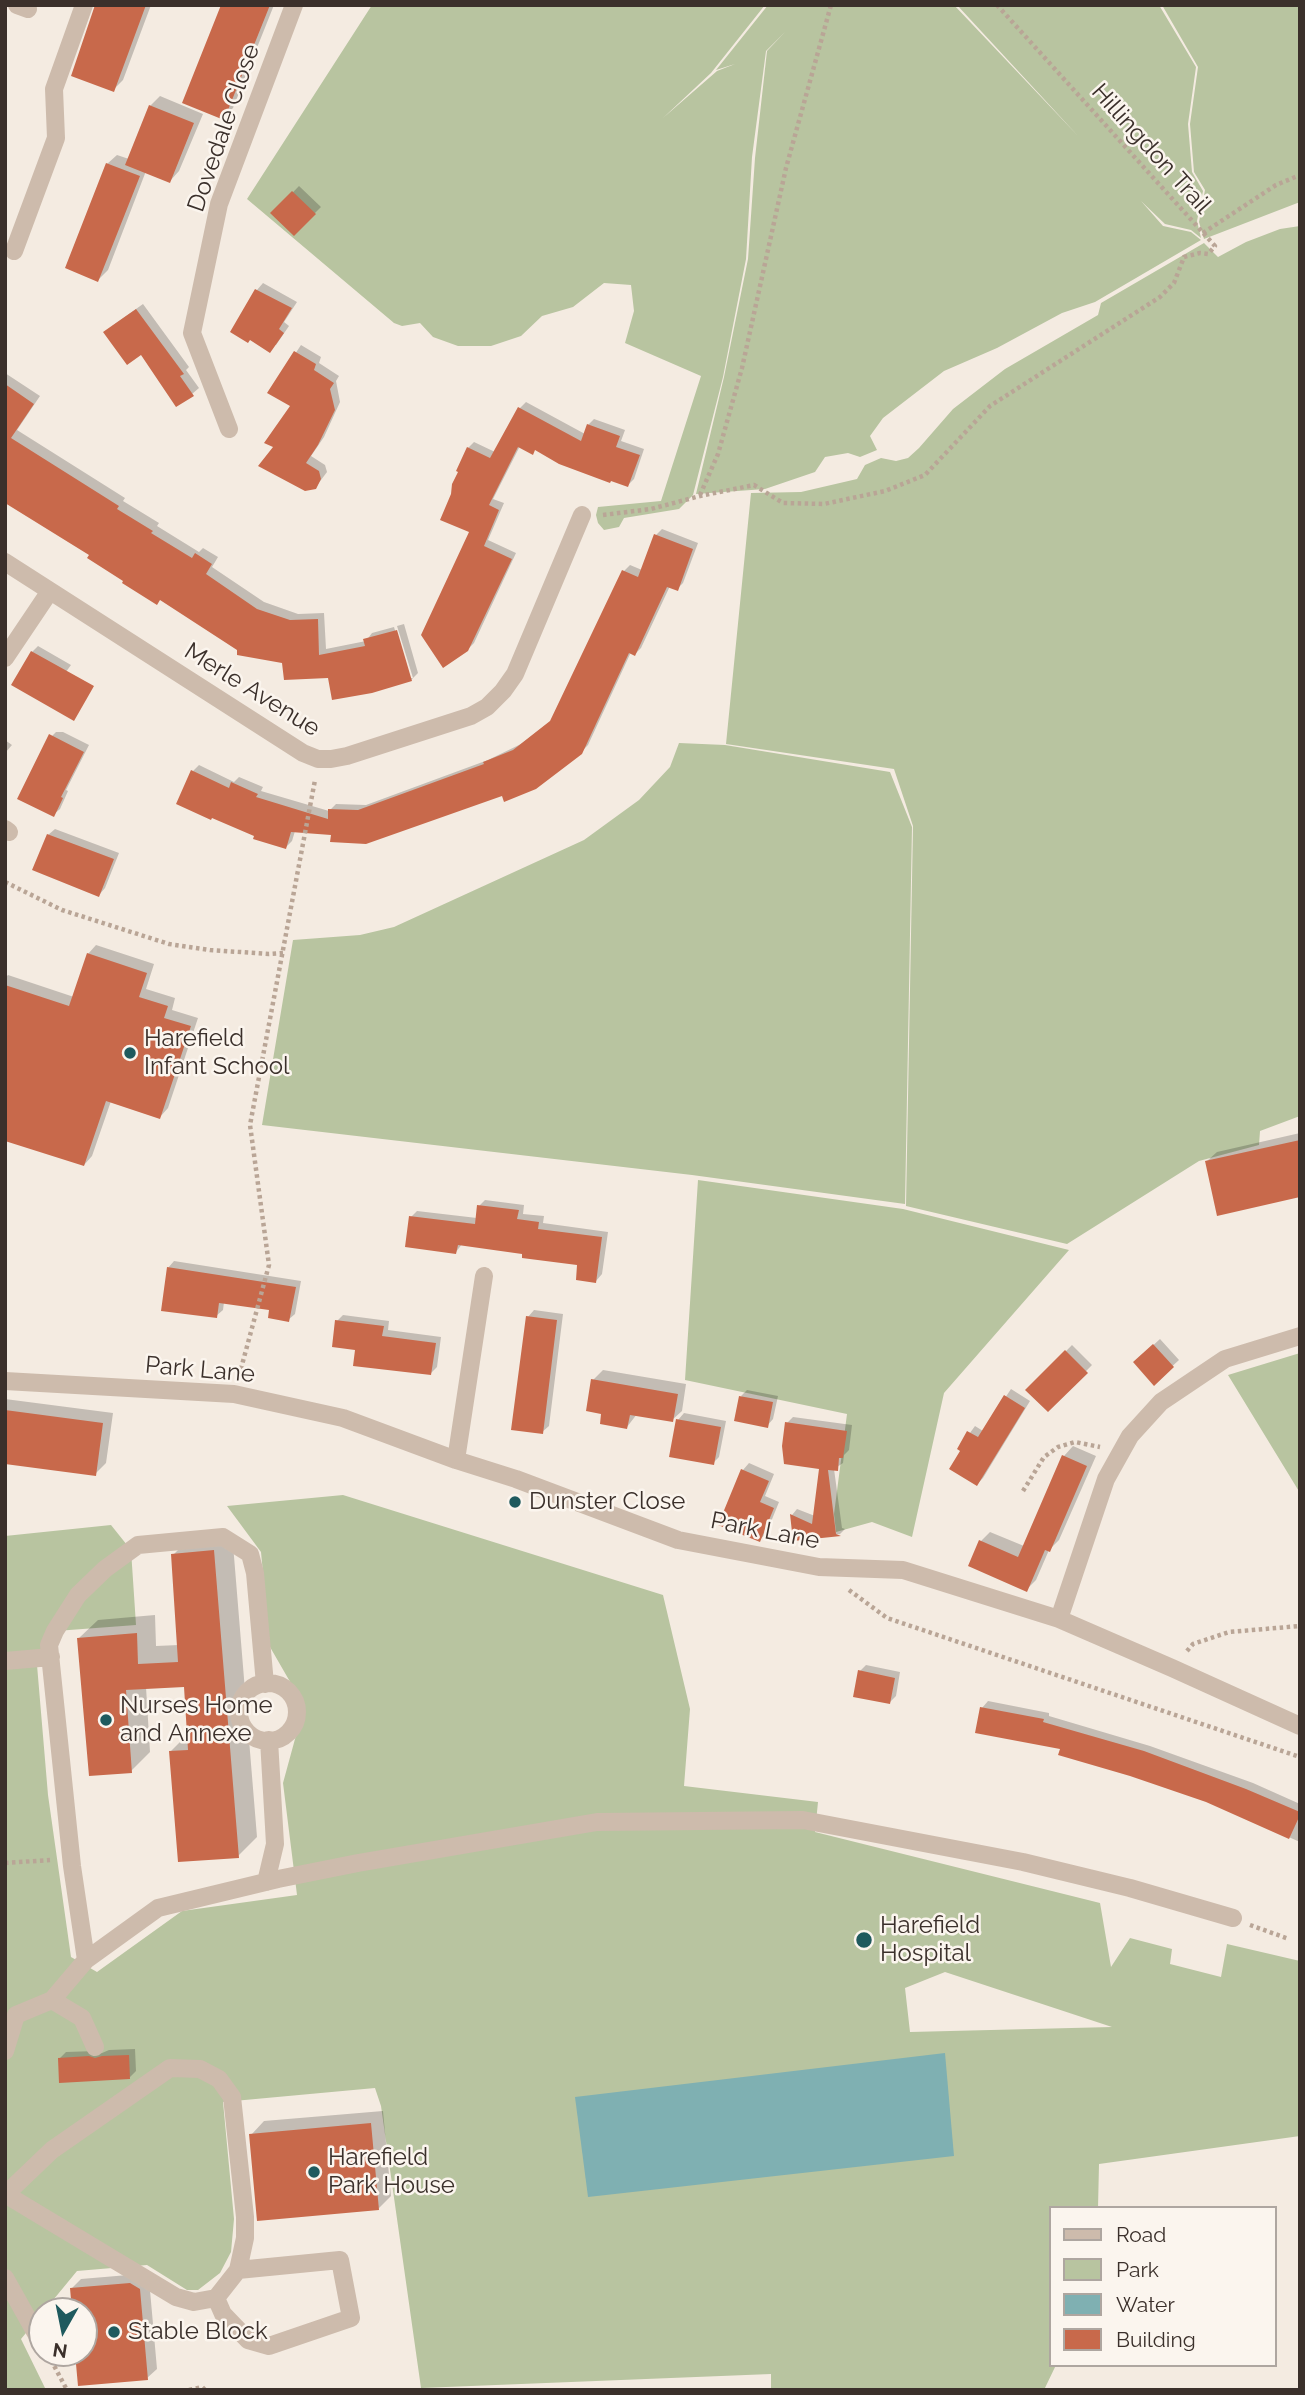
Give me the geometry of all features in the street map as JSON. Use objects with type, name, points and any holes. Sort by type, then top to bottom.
[{"type":"street","points":[[14,251],[57,138],[54,89],[84,5]]},
{"type":"street","name":"Dovedale Close","points":[[229,429],[192,334],[219,204],[294,5]]},
{"type":"street","name":"Merle Avenue","points":[[5,562],[318,759],[347,756],[471,716],[487,707],[515,674],[582,515]]},
{"type":"street","points":[[5,658],[50,591]]},
{"type":"street","points":[[456,1460],[484,1276]]},
{"type":"street","points":[[1059,1619],[1106,1479],[1130,1436],[1161,1402],[1225,1359],[1300,1336]]},
{"type":"street","name":"Park Lane","points":[[5,1381],[234,1394],[343,1418],[677,1540],[818,1567],[903,1570],[1059,1619],[1300,1726]]},
{"type":"street","points":[[86,1960],[71,1858],[50,1645],[55,1631],[78,1595],[105,1569],[138,1545],[223,1537],[250,1554],[255,1573],[265,1684]]},
{"type":"street","points":[[5,1661],[51,1657]]},
{"type":"street","points":[[265,1684],[286,1689],[292,1697],[297,1715],[289,1732],[282,1738],[269,1740],[254,1737],[246,1731],[239,1714],[244,1696],[251,1689],[265,1684]]},
{"type":"street","points":[[266,1882],[275,1844],[269,1740]]},
{"type":"street","points":[[5,2051],[11,2009],[52,2000],[86,1960],[158,1908],[358,1863],[597,1822],[803,1820],[1023,1863],[1130,1888],[1233,1918]]},
{"type":"street","points":[[52,2000],[82,2018],[95,2046]]},
{"type":"street","points":[[170,2068],[201,2068],[219,2079],[232,2097],[246,2217],[245,2238],[238,2270],[216,2298],[194,2302],[176,2297],[5,2194],[52,2150],[170,2068]]},
{"type":"street","points":[[216,2298],[223,2314],[234,2328],[248,2340],[269,2346],[351,2318],[340,2260],[238,2270]]},
{"type":"street","points":[[5,2278],[28,2319]]},
{"type":"path","points":[[700,496],[718,454],[742,368],[786,168],[831,5]]},
{"type":"path","name":"Hillingdon Trail","points":[[997,5],[1203,233],[1276,185],[1300,175]]},
{"type":"path","points":[[582,515],[652,509],[754,485],[783,503],[824,504],[885,491],[925,475],[990,406],[1160,297],[1174,283],[1184,257],[1208,254],[1215,246],[1203,233]]},
{"type":"path","points":[[234,1394],[270,1265],[250,1125],[318,759]]},
{"type":"path","points":[[5,881],[62,910],[169,944],[209,950],[283,953]]},
{"type":"path","points":[[1023,1491],[1044,1457],[1058,1447],[1075,1442],[1121,1452]]},
{"type":"path","points":[[848,1589],[887,1618],[1300,1757]]},
{"type":"path","points":[[1172,1668],[1192,1644],[1229,1632],[1300,1626]]},
{"type":"path","points":[[5,1863],[71,1858]]},
{"type":"path","points":[[1233,1918],[1289,1939]]},
{"type":"path","points":[[55,2367],[67,2390]]},
{"type":"path","points":[[189,2390],[202,2387],[205,2390]]},
{"type":"green space","points":[[372,5],[765,5],[711,73],[663,118],[717,71],[735,64],[716,70],[768,5],[954,5],[1079,137],[957,5],[1159,5],[1196,67],[1188,124],[1192,172],[1203,191],[1197,221],[1201,238],[1191,230],[1165,224],[1141,201],[1163,226],[1191,232],[1201,240],[1095,302],[1062,313],[997,348],[944,371],[883,418],[870,436],[877,450],[860,457],[848,453],[825,457],[815,472],[765,489],[696,494],[724,377],[748,259],[755,158],[767,51],[785,32],[766,51],[752,157],[746,259],[723,377],[693,495],[679,509],[624,518],[619,527],[604,530],[598,523],[598,507],[661,501],[701,376],[625,343],[634,311],[631,285],[604,283],[573,307],[542,316],[521,336],[491,346],[458,346],[433,337],[420,323],[402,326],[394,323],[247,199]]},
{"type":"green space","points":[[1162,5],[1300,5],[1300,202],[1204,239],[1199,222],[1205,190],[1194,172],[1190,124],[1198,67]]},
{"type":"green space","points":[[1300,226],[1300,1116],[1260,1131],[1259,1145],[1199,1161],[1067,1244],[906,1206],[913,826],[894,769],[726,744],[751,493],[801,492],[857,479],[865,465],[881,458],[896,461],[908,458],[953,409],[1005,369],[1098,315],[1101,303],[1204,243],[1218,257],[1246,242],[1280,229]]},
{"type":"green space","points":[[679,743],[725,745],[890,772],[912,827],[905,1204],[692,1175],[262,1125],[293,940],[360,935],[394,927],[584,840],[639,800],[670,767]]},
{"type":"green space","points":[[698,1180],[903,1209],[1069,1250],[944,1393],[912,1537],[872,1522],[836,1532],[834,1514],[847,1414],[685,1380]]},
{"type":"green space","points":[[1300,1353],[1300,1493],[1228,1375]]},
{"type":"green space","points":[[343,1495],[663,1595],[690,1709],[684,1786],[818,1802],[815,1832],[1100,1903],[1111,1967],[1130,1938],[1172,1949],[1170,1964],[1221,1977],[1227,1944],[1300,1961],[1300,2136],[1099,2164],[1098,2206],[1050,2206],[1050,2367],[1055,2367],[1044,2390],[771,2390],[771,2374],[421,2388],[381,2106],[375,2088],[223,2102],[234,2219],[231,2252],[220,2273],[198,2290],[187,2290],[147,2265],[77,2271],[56,2297],[28,2297],[28,2330],[21,2339],[28,2353],[28,2367],[35,2367],[46,2390],[5,2390],[5,1668],[37,1665],[48,1795],[71,1957],[97,1972],[182,1911],[297,1895],[283,1783],[304,1706],[270,1647],[261,1552],[227,1506]],"holes":[[[945,1972],[1112,2027],[910,2032],[905,1988]]]},
{"type":"green space","points":[[111,1525],[131,1550],[136,1625],[56,1631],[51,1657],[5,1661],[5,1536]]},
{"type":"water","points":[[945,2053],[954,2156],[588,2197],[575,2097]]},
{"type":"building","points":[[95,5],[146,5],[114,92],[71,76]]},
{"type":"building","points":[[221,5],[270,5],[224,120],[182,103]]},
{"type":"building","points":[[149,105],[194,123],[170,183],[125,165]]},
{"type":"building","points":[[106,163],[140,176],[98,282],[65,268]]},
{"type":"building","points":[[292,191],[316,214],[294,236],[270,213]]},
{"type":"building","points":[[255,289],[292,308],[279,329],[284,333],[270,353],[250,340],[248,343],[230,332]]},
{"type":"building","points":[[136,309],[184,374],[180,376],[194,396],[176,407],[141,355],[127,365],[103,332]]},
{"type":"building","points":[[294,351],[316,364],[314,370],[334,383],[330,389],[335,410],[306,463],[319,471],[321,479],[316,489],[305,491],[258,466],[273,447],[264,443],[290,406],[267,393]]},
{"type":"building","points":[[5,384],[34,404],[11,438],[119,506],[117,509],[153,531],[151,533],[192,558],[195,553],[212,564],[206,574],[257,609],[290,620],[318,619],[319,655],[365,646],[363,639],[397,630],[412,681],[372,693],[332,700],[328,678],[284,680],[282,663],[237,655],[237,650],[160,600],[157,605],[122,583],[123,581],[87,558],[89,555],[5,503]]},
{"type":"building","points":[[518,407],[581,441],[587,424],[620,436],[616,447],[640,455],[628,487],[559,464],[535,450],[533,455],[518,447],[489,505],[499,510],[484,546],[512,559],[468,651],[443,668],[421,635],[469,532],[440,520],[467,447],[490,458]]},
{"type":"building","points":[[654,534],[693,549],[678,591],[667,587],[635,656],[629,653],[582,754],[536,789],[504,802],[502,796],[366,844],[330,842],[331,835],[291,832],[286,849],[253,839],[254,836],[176,804],[191,770],[229,788],[231,782],[258,794],[256,797],[328,819],[328,809],[358,810],[484,764],[483,762],[513,750],[550,721],[622,570],[638,577]]},
{"type":"building","points":[[31,651],[94,686],[74,721],[11,685]]},
{"type":"building","points":[[49,734],[84,752],[54,817],[17,799]]},
{"type":"building","points":[[47,834],[114,859],[99,897],[32,870]]},
{"type":"building","points":[[87,953],[147,973],[139,997],[168,1006],[164,1018],[191,1026],[160,1119],[106,1101],[84,1166],[5,1141],[5,985],[69,1006]]},
{"type":"building","points":[[1300,1140],[1300,1197],[1217,1216],[1205,1161]]},
{"type":"building","points":[[477,1205],[519,1210],[517,1219],[539,1222],[538,1229],[602,1237],[596,1283],[576,1280],[577,1265],[522,1258],[522,1254],[458,1245],[456,1254],[405,1247],[409,1216],[475,1224]]},
{"type":"building","points":[[167,1267],[296,1287],[289,1322],[268,1318],[269,1310],[219,1303],[217,1318],[161,1311]]},
{"type":"building","points":[[526,1316],[557,1320],[543,1434],[511,1430]]},
{"type":"building","points":[[335,1320],[384,1326],[382,1336],[436,1343],[431,1375],[353,1366],[355,1350],[332,1347]]},
{"type":"building","points":[[1153,1344],[1174,1367],[1154,1386],[1133,1362]]},
{"type":"building","points":[[1065,1350],[1088,1373],[1048,1412],[1025,1390]]},
{"type":"building","points":[[591,1379],[678,1394],[673,1422],[630,1415],[627,1429],[600,1424],[601,1414],[586,1411]]},
{"type":"building","points":[[1004,1395],[1025,1408],[977,1486],[949,1469],[960,1451],[957,1449],[967,1431],[978,1437]]},
{"type":"building","points":[[739,1396],[773,1402],[768,1428],[734,1421]]},
{"type":"building","points":[[5,1410],[103,1423],[96,1476],[5,1464]]},
{"type":"building","points":[[676,1419],[721,1427],[714,1465],[669,1457]]},
{"type":"building","points":[[785,1422],[847,1431],[838,1471],[828,1470],[836,1534],[841,1536],[793,1541],[790,1514],[812,1524],[819,1469],[784,1464],[782,1446]]},
{"type":"building","points":[[1062,1455],[1087,1466],[1050,1552],[1045,1550],[1027,1592],[968,1566],[979,1540],[1018,1557]]},
{"type":"building","points":[[741,1469],[769,1481],[760,1502],[774,1508],[760,1542],[718,1525]]},
{"type":"building","name":"Nurses Home and Annexe","points":[[214,1550],[239,1858],[178,1862],[169,1751],[188,1750],[184,1687],[126,1690],[132,1773],[89,1776],[77,1638],[137,1633],[138,1664],[178,1662],[171,1554]]},
{"type":"building","points":[[858,1670],[895,1678],[890,1704],[853,1697]]},
{"type":"building","points":[[980,1707],[1044,1719],[1043,1722],[1144,1751],[1246,1789],[1300,1812],[1300,1815],[1289,1839],[1206,1802],[1058,1755],[1060,1749],[975,1733]]},
{"type":"building","points":[[129,2055],[130,2079],[59,2083],[58,2058]]},
{"type":"building","name":"Harefield Park House","points":[[371,2123],[379,2210],[257,2221],[249,2134]]},
{"type":"building","name":"Stable Block","points":[[130,2283],[140,2289],[148,2380],[78,2386],[76,2367],[98,2367],[98,2297],[71,2297],[70,2288]]},
{"type":"place","name":"Harefield Infant School","points":[[130,1053]]},
{"type":"place","name":"Dunster Close","points":[[515,1502]]},
{"type":"place","name":"Nurses Home and Annexe","points":[[106,1720]]},
{"type":"place","name":"Harefield Hospital","points":[[864,1940]]},
{"type":"place","name":"Harefield Park House","points":[[314,2172]]},
{"type":"place","name":"Stable Block","points":[[114,2332]]}]
